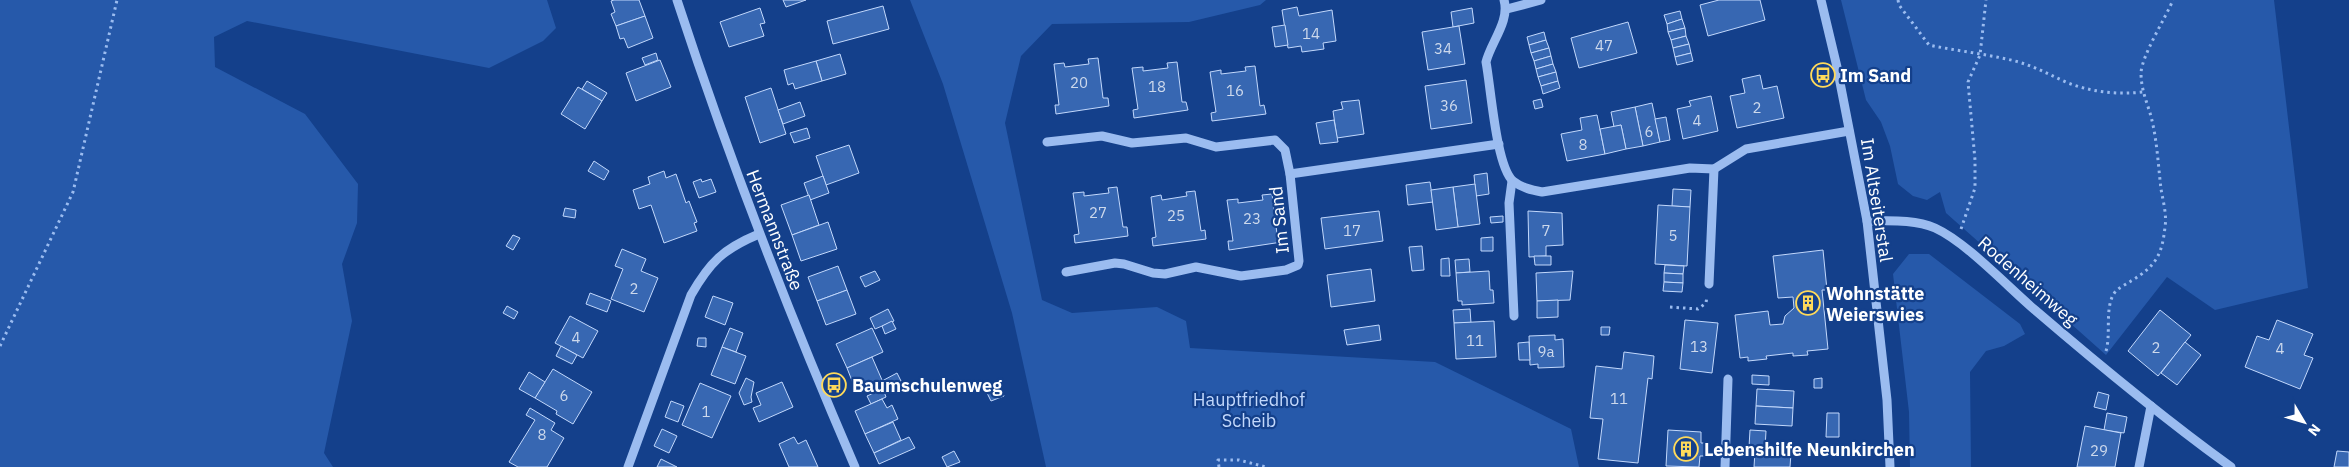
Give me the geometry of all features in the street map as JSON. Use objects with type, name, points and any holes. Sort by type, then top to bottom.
[{"type":"street","name":"Hermannstraße","points":[[677,0],[759,234],[794,325],[855,467]]},
{"type":"street","points":[[1541,0],[1505,5],[1486,62],[1498,144],[1505,170],[1512,180],[1522,187],[1542,192],[1690,168],[1714,169],[1746,149],[1849,131]]},
{"type":"street","name":"Im Altseiterstal","points":[[1822,0],[1867,221],[1886,400],[1890,467]]},
{"type":"street","name":"Im Sand","points":[[1047,142],[1102,136],[1132,143],[1186,138],[1216,147],[1275,140],[1285,150],[1290,174],[1298,265],[1286,270],[1241,276],[1196,267],[1165,274],[1116,263],[1066,272]]},
{"type":"street","name":"Im Sand","points":[[1290,174],[1498,144]]},
{"type":"street","points":[[1709,284],[1714,169]]},
{"type":"street","points":[[1512,180],[1509,203],[1514,316]]},
{"type":"street","name":"Rodenheimweg","points":[[1867,221],[1903,222],[1934,228],[1955,240],[2151,406],[2231,467]]},
{"type":"street","points":[[628,467],[691,295],[705,270],[722,254],[738,243],[759,234]]},
{"type":"street","points":[[1725,467],[1728,379]]},
{"type":"street","points":[[2139,467],[2151,406]]},
{"type":"path","points":[[0,346],[73,192],[117,0]]},
{"type":"path","points":[[1898,0],[1899,5],[1929,45],[2015,61],[2098,92],[2123,95],[2143,92]]},
{"type":"path","points":[[1955,240],[1966,219],[1975,188],[1975,160],[1968,82],[1980,55],[1986,0]]},
{"type":"path","points":[[2101,364],[2108,345],[2110,304],[2114,294],[2120,287],[2144,273],[2160,255],[2166,224],[2151,115],[2143,92],[2141,72],[2145,59],[2173,0]]},
{"type":"path","points":[[1670,307],[1698,309],[1706,303],[1709,284]]},
{"type":"path","points":[[1219,467],[1218,460],[1238,460],[1266,467]]},
{"type":"green space","points":[[0,0],[547,0],[556,28],[543,41],[489,68],[247,21],[214,37],[215,67],[305,114],[358,184],[357,223],[342,264],[352,321],[324,453],[333,467],[0,467]]},
{"type":"green space","name":"Hauptfriedhof Scheib","points":[[910,0],[1266,0],[1260,5],[1189,22],[1052,24],[1021,56],[1005,123],[1042,300],[1072,313],[1157,307],[1186,321],[1190,348],[1435,362],[1571,429],[1579,467],[1046,467],[1012,313],[943,84]]},
{"type":"green space","points":[[1841,0],[2274,0],[2308,288],[2215,310],[2167,277],[2106,355],[1946,213],[1940,192],[1927,200],[1913,196],[1898,184],[1890,146],[1881,122],[1866,100]]},
{"type":"green space","points":[[1909,254],[1929,254],[2020,324],[2025,334],[2004,346],[1986,351],[1970,372],[1971,467],[1910,467],[1909,412],[1893,274]]},
{"type":"building","points":[[639,0],[645,16],[616,26],[611,14],[615,12],[611,1]]},
{"type":"building","points":[[783,0],[806,0],[786,7]]},
{"type":"building","points":[[1719,0],[1760,0],[1765,20],[1708,36],[1700,5]]},
{"type":"building","points":[[883,6],[889,29],[833,44],[827,21]]},
{"type":"building","points":[[1297,7],[1299,16],[1332,10],[1336,41],[1323,43],[1324,49],[1302,52],[1301,46],[1288,48],[1282,10]]},
{"type":"building","points":[[760,8],[765,23],[760,24],[764,36],[729,47],[720,22]]},
{"type":"building","points":[[1472,8],[1474,23],[1453,27],[1451,12]]},
{"type":"building","points":[[1680,11],[1682,19],[1667,24],[1664,15]]},
{"type":"building","points":[[645,16],[653,38],[628,48],[624,38],[620,39],[616,26]]},
{"type":"building","points":[[1682,19],[1685,28],[1668,32],[1667,24]]},
{"type":"building","points":[[1628,22],[1637,53],[1579,68],[1571,38]]},
{"type":"building","points":[[1285,25],[1288,45],[1275,47],[1272,27]]},
{"type":"building","points":[[1459,26],[1465,64],[1428,70],[1422,32]]},
{"type":"building","points":[[1685,28],[1686,36],[1671,40],[1668,32]]},
{"type":"building","points":[[1544,32],[1546,40],[1529,45],[1527,37]]},
{"type":"building","points":[[1686,36],[1689,44],[1673,48],[1671,40]]},
{"type":"building","points":[[1546,40],[1549,48],[1531,53],[1529,45]]},
{"type":"building","points":[[1689,44],[1691,53],[1675,57],[1673,48]]},
{"type":"building","points":[[1549,48],[1551,56],[1534,61],[1531,53]]},
{"type":"building","points":[[656,53],[658,60],[645,65],[642,58]]},
{"type":"building","points":[[1691,53],[1693,61],[1677,65],[1675,57]]},
{"type":"building","points":[[840,54],[846,74],[822,81],[816,61]]},
{"type":"building","points":[[1551,56],[1553,64],[1536,69],[1534,61]]},
{"type":"building","points":[[1098,58],[1103,98],[1108,98],[1109,106],[1056,114],[1055,105],[1059,105],[1054,64],[1064,63],[1065,67],[1089,64],[1088,59]]},
{"type":"building","points":[[660,60],[671,87],[636,101],[626,73]]},
{"type":"building","points":[[816,61],[822,81],[795,89],[793,83],[788,85],[784,70]]},
{"type":"building","points":[[1177,62],[1182,102],[1186,102],[1188,110],[1134,118],[1133,110],[1138,109],[1132,68],[1143,67],[1143,71],[1168,68],[1167,63]]},
{"type":"building","points":[[1553,64],[1556,72],[1538,77],[1536,69]]},
{"type":"building","points":[[1255,66],[1260,106],[1264,105],[1266,114],[1212,121],[1211,113],[1216,112],[1210,72],[1221,70],[1221,74],[1246,71],[1245,67]]},
{"type":"building","points":[[1556,72],[1558,81],[1541,86],[1538,77]]},
{"type":"building","points":[[1760,75],[1763,89],[1777,86],[1784,118],[1737,128],[1730,96],[1745,93],[1742,79]]},
{"type":"building","points":[[1466,80],[1472,123],[1431,129],[1425,86]]},
{"type":"building","points":[[587,81],[607,93],[602,101],[582,89]]},
{"type":"building","points":[[1558,81],[1560,88],[1543,94],[1541,86]]},
{"type":"building","points":[[578,87],[602,101],[585,129],[561,114]]},
{"type":"building","points":[[771,88],[786,134],[760,143],[745,97]]},
{"type":"building","points":[[1711,96],[1718,131],[1683,139],[1677,109],[1691,106],[1689,101]]},
{"type":"building","points":[[1541,99],[1543,107],[1535,109],[1533,101]]},
{"type":"building","points":[[1359,100],[1364,134],[1337,138],[1333,111],[1343,109],[1341,102]]},
{"type":"building","points":[[800,102],[805,116],[783,124],[778,110]]},
{"type":"building","points":[[1652,103],[1660,142],[1643,146],[1635,107]]},
{"type":"building","points":[[1635,107],[1643,146],[1626,149],[1621,125],[1614,127],[1611,112]]},
{"type":"building","points":[[1597,115],[1605,154],[1567,161],[1561,134],[1582,130],[1580,118]]},
{"type":"building","points":[[1666,117],[1670,140],[1660,142],[1655,119]]},
{"type":"building","points":[[1334,120],[1338,142],[1320,144],[1316,123]]},
{"type":"building","points":[[1621,125],[1626,149],[1605,154],[1600,129]]},
{"type":"building","points":[[807,128],[810,138],[794,143],[790,133]]},
{"type":"building","points":[[849,145],[859,173],[826,185],[816,156]]},
{"type":"building","points":[[594,161],[609,171],[604,180],[588,171]]},
{"type":"building","points":[[664,171],[666,178],[676,174],[686,203],[689,201],[697,222],[694,223],[697,231],[664,243],[651,205],[639,209],[633,190],[650,184],[648,177]]},
{"type":"building","points":[[1487,173],[1489,194],[1476,196],[1474,175]]},
{"type":"building","points":[[823,176],[829,193],[810,200],[804,183]]},
{"type":"building","points":[[701,179],[702,182],[711,179],[716,192],[699,198],[693,182]]},
{"type":"building","points":[[1430,182],[1433,202],[1408,205],[1406,185]]},
{"type":"building","points":[[1475,184],[1480,224],[1458,227],[1453,187]]},
{"type":"building","points":[[1117,187],[1123,227],[1127,227],[1128,236],[1075,243],[1074,235],[1079,234],[1073,193],[1084,192],[1084,196],[1109,193],[1108,188]]},
{"type":"building","points":[[1453,187],[1458,227],[1436,230],[1431,190]]},
{"type":"building","points":[[1673,189],[1691,190],[1690,207],[1672,206]]},
{"type":"building","points":[[1195,191],[1201,231],[1205,230],[1206,239],[1153,246],[1152,238],[1156,237],[1151,197],[1161,195],[1162,200],[1187,196],[1186,192]]},
{"type":"building","points":[[1272,194],[1277,234],[1281,234],[1282,242],[1229,250],[1228,241],[1233,241],[1227,200],[1238,199],[1238,203],[1263,200],[1262,195]]},
{"type":"building","points":[[809,195],[819,225],[792,235],[781,205]]},
{"type":"building","points":[[1658,205],[1690,207],[1687,266],[1655,264]]},
{"type":"building","points":[[565,208],[576,210],[575,218],[563,216]]},
{"type":"building","points":[[1379,211],[1383,241],[1325,249],[1321,218]]},
{"type":"building","points":[[1528,211],[1562,213],[1563,245],[1546,246],[1546,256],[1529,257]]},
{"type":"building","points":[[1503,216],[1503,222],[1491,223],[1490,217]]},
{"type":"building","points":[[828,222],[837,249],[801,261],[792,235]]},
{"type":"building","points":[[513,235],[520,238],[513,250],[506,246]]},
{"type":"building","points":[[1493,237],[1493,251],[1481,251],[1481,238]]},
{"type":"building","points":[[1422,246],[1424,270],[1412,271],[1409,247]]},
{"type":"building","points":[[622,249],[646,259],[641,271],[658,278],[644,312],[611,299],[623,269],[615,266]]},
{"type":"building","name":"Wohnstätte Weierswies","points":[[1823,250],[1827,290],[1822,290],[1828,349],[1807,351],[1808,355],[1793,356],[1793,353],[1766,356],[1767,359],[1748,361],[1748,357],[1740,358],[1735,315],[1768,311],[1770,325],[1783,324],[1785,316],[1794,308],[1793,297],[1778,298],[1773,256]]},
{"type":"building","points":[[1534,256],[1551,256],[1551,265],[1535,265]]},
{"type":"building","points":[[1449,258],[1450,276],[1441,276],[1441,259]]},
{"type":"building","points":[[1469,259],[1470,272],[1456,273],[1455,260]]},
{"type":"building","points":[[1665,265],[1684,266],[1683,274],[1664,273]]},
{"type":"building","points":[[838,266],[847,290],[817,301],[808,277]]},
{"type":"building","points":[[1371,269],[1375,301],[1331,307],[1327,275]]},
{"type":"building","points":[[875,271],[880,280],[865,287],[860,277]]},
{"type":"building","points":[[1489,271],[1490,290],[1493,290],[1494,303],[1462,305],[1462,301],[1458,301],[1456,273]]},
{"type":"building","points":[[1573,271],[1570,300],[1537,301],[1536,273]]},
{"type":"building","points":[[1664,273],[1683,274],[1683,283],[1664,282]]},
{"type":"building","points":[[1664,282],[1683,283],[1682,292],[1663,291]]},
{"type":"building","points":[[847,290],[856,314],[826,325],[817,301]]},
{"type":"building","points":[[590,293],[611,301],[607,312],[586,304]]},
{"type":"building","points":[[713,296],[733,303],[725,325],[705,317]]},
{"type":"building","points":[[1558,300],[1558,317],[1537,318],[1537,301]]},
{"type":"building","points":[[507,306],[518,312],[514,319],[503,313]]},
{"type":"building","points":[[888,309],[894,321],[875,329],[870,318]]},
{"type":"building","points":[[1470,309],[1471,323],[1454,323],[1453,310]]},
{"type":"building","points":[[2160,310],[2191,335],[2158,376],[2128,351]]},
{"type":"building","points":[[570,316],[598,331],[583,358],[555,343]]},
{"type":"building","points":[[1685,320],[1718,323],[1712,373],[1680,369]]},
{"type":"building","points":[[2277,320],[2313,334],[2304,355],[2313,358],[2300,389],[2245,367],[2257,336],[2269,340]]},
{"type":"building","points":[[892,321],[896,329],[885,334],[882,326]]},
{"type":"building","points":[[1494,321],[1496,357],[1456,359],[1454,323]]},
{"type":"building","points":[[1379,325],[1381,340],[1347,345],[1344,330]]},
{"type":"building","points":[[1601,327],[1610,327],[1609,335],[1601,335]]},
{"type":"building","points":[[730,328],[743,333],[736,352],[722,347]]},
{"type":"building","points":[[872,328],[883,352],[847,368],[836,344]]},
{"type":"building","points":[[1555,335],[1555,340],[1563,339],[1564,367],[1538,368],[1538,364],[1530,365],[1529,336]]},
{"type":"building","points":[[698,338],[706,338],[706,347],[697,346]]},
{"type":"building","points":[[1529,342],[1530,360],[1519,360],[1518,343]]},
{"type":"building","points":[[2185,342],[2201,355],[2177,385],[2161,373]]},
{"type":"building","points":[[561,346],[577,355],[572,364],[556,356]]},
{"type":"building","points":[[722,347],[746,356],[735,384],[711,375]]},
{"type":"building","points":[[1624,352],[1654,356],[1652,379],[1648,378],[1638,463],[1598,459],[1603,419],[1590,418],[1596,366],[1622,369]]},
{"type":"building","points":[[872,357],[882,380],[856,391],[847,368]]},
{"type":"building","points":[[553,369],[592,392],[573,424],[556,414],[557,411],[535,398]]},
{"type":"building","points":[[529,372],[545,382],[535,398],[519,389]]},
{"type":"building","points":[[897,373],[901,381],[886,388],[882,381]]},
{"type":"building","points":[[1752,375],[1769,376],[1769,385],[1752,384]]},
{"type":"building","points":[[746,378],[754,382],[752,402],[744,405],[739,393]]},
{"type":"building","points":[[1822,378],[1822,388],[1814,388],[1814,379]]},
{"type":"building","points":[[782,382],[793,407],[759,422],[753,408],[761,405],[756,393]]},
{"type":"building","points":[[700,383],[731,396],[712,438],[682,425]]},
{"type":"building","points":[[1000,387],[1004,396],[991,401],[987,393]]},
{"type":"building","points":[[883,389],[886,397],[871,404],[867,396]]},
{"type":"building","points":[[1757,389],[1794,391],[1793,408],[1756,406]]},
{"type":"building","points":[[2098,392],[2109,395],[2106,410],[2094,407]]},
{"type":"building","points":[[882,399],[887,408],[892,405],[898,419],[865,434],[855,411]]},
{"type":"building","points":[[671,401],[684,406],[678,422],[665,417]]},
{"type":"building","points":[[1756,406],[1793,408],[1792,426],[1755,424]]},
{"type":"building","points":[[530,408],[555,423],[551,430],[564,438],[547,467],[518,467],[509,462],[535,420],[526,415]]},
{"type":"building","points":[[1827,413],[1839,413],[1839,437],[1826,437]]},
{"type":"building","points":[[2107,413],[2127,417],[2124,433],[2104,430]]},
{"type":"building","points":[[893,422],[901,440],[874,453],[865,434]]},
{"type":"building","points":[[2085,426],[2121,433],[2115,467],[2077,467]]},
{"type":"building","points":[[662,429],[677,436],[669,453],[654,446]]},
{"type":"building","name":"Lebenshilfe Neunkirchen","points":[[1668,430],[1701,432],[1701,443],[1705,443],[1705,456],[1700,456],[1699,467],[1666,466]]},
{"type":"building","points":[[1750,430],[1766,431],[1765,449],[1749,447]]},
{"type":"building","points":[[794,437],[798,444],[806,440],[818,467],[789,467],[779,444]]},
{"type":"building","points":[[909,437],[915,448],[879,464],[874,453]]},
{"type":"building","points":[[954,451],[960,462],[947,467],[942,457]]},
{"type":"building","points":[[1755,451],[1791,453],[1790,467],[1754,467]]},
{"type":"building","points":[[2337,451],[2349,452],[2349,467],[2334,467]]},
{"type":"building","points":[[661,459],[677,467],[657,467]]},
{"type":"place","name":"Im Sand","points":[[1823,75]]},
{"type":"place","name":"Wohnstätte Weierswies","points":[[1808,303]]},
{"type":"place","name":"Baumschulenweg","points":[[834,385]]},
{"type":"place","name":"Lebenshilfe Neunkirchen","points":[[1686,449]]}]
